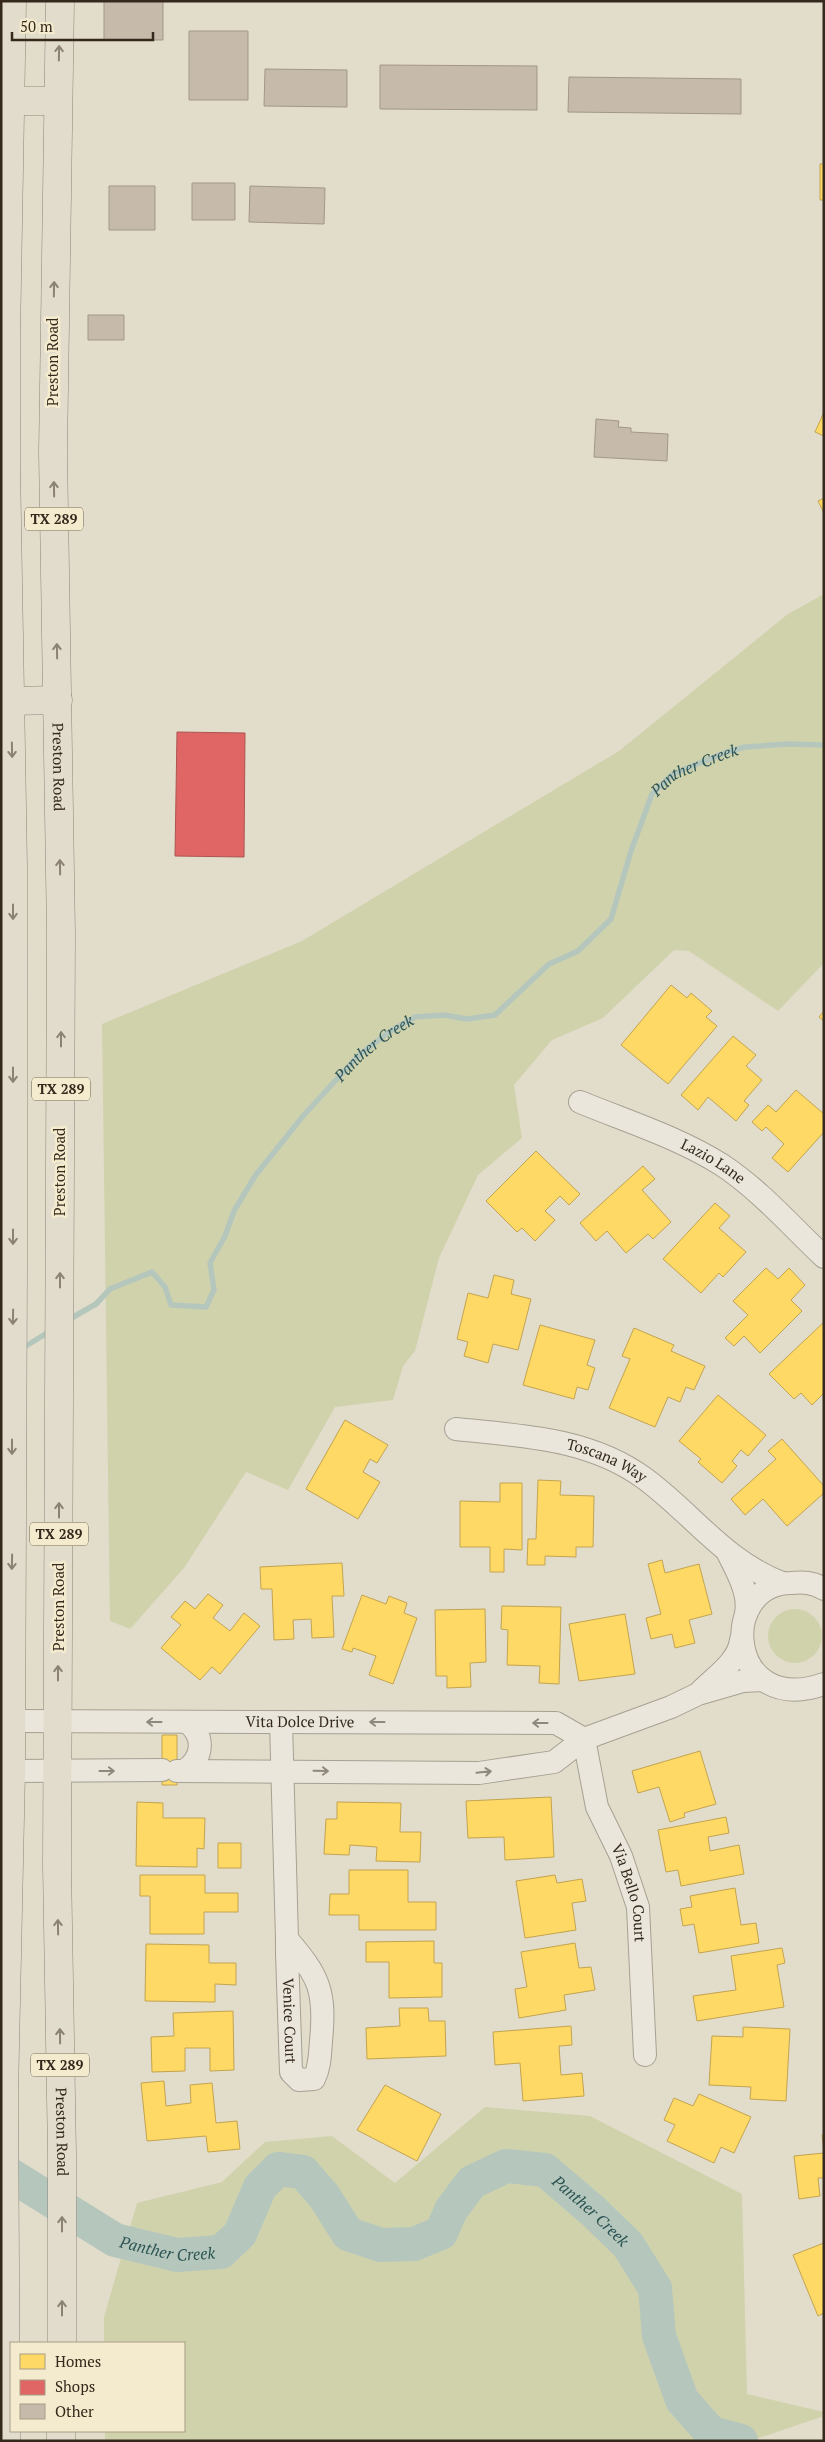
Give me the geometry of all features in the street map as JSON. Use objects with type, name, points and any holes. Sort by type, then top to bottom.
[{"type":"main road","name":"TX 289","points":[[6,2441],[4,2094],[11,1771],[13,865],[6,337],[12,1]]},
{"type":"main road","name":"Preston Road","points":[[60,1],[53,338],[62,933],[57,1867],[62,2154],[62,2342]]},
{"type":"main road","points":[[11,101],[58,101]]},
{"type":"main road","points":[[11,701],[58,700]]},
{"type":"street","name":"Lazio Lane","points":[[580,1102],[689,1148],[722,1166],[753,1190],[824,1257]]},
{"type":"street","name":"Toscana Way","points":[[456,1429],[555,1440],[591,1450],[614,1460],[655,1486],[728,1554],[760,1573],[782,1583]]},
{"type":"street","name":"Toscana Way","points":[[728,1554],[748,1604],[746,1614]]},
{"type":"street","points":[[698,1694],[735,1657],[740,1649],[746,1614],[763,1592],[782,1583],[809,1582],[824,1588]]},
{"type":"street","points":[[741,1640],[749,1662],[763,1680],[776,1687],[795,1691],[818,1689]]},
{"type":"street","points":[[11,1771],[284,1770],[479,1773],[554,1762],[584,1739],[671,1707],[698,1694],[744,1681],[763,1680]]},
{"type":"street","name":"Vita Dolce Drive","points":[[11,1721],[556,1723],[584,1739]]},
{"type":"street","points":[[174,1770],[196,1761],[200,1747],[197,1732],[187,1722]]},
{"type":"street","name":"Venice Court","points":[[281,1722],[284,1770],[287,1939],[291,2072],[299,2080],[308,2081],[314,2079],[318,2070],[323,2020],[321,1990],[309,1964],[287,1939]]},
{"type":"street","name":"Via Bello Court","points":[[584,1739],[597,1807],[621,1856],[638,1906],[645,2055]]},
{"type":"green space","points":[[824,594],[824,963],[778,1011],[689,951],[674,950],[603,1018],[552,1040],[514,1085],[522,1138],[478,1175],[439,1258],[415,1351],[403,1366],[393,1400],[335,1407],[288,1490],[246,1472],[184,1568],[130,1629],[110,1621],[102,1024],[302,941],[619,751],[788,614]]},
{"type":"green space","points":[[795,1609],[805,1611],[814,1617],[820,1626],[822,1636],[820,1646],[814,1655],[805,1661],[795,1663],[785,1661],[776,1655],[770,1646],[768,1636],[770,1626],[776,1617],[785,1611]]},
{"type":"green space","points":[[485,2107],[590,2116],[742,2194],[747,2394],[824,2412],[824,2416],[750,2441],[105,2441],[105,2432],[185,2432],[185,2342],[104,2342],[104,2317],[137,2203],[222,2182],[265,2142],[332,2136],[395,2183]]},
{"type":"building: Homes","points":[[820,164],[824,164],[824,200],[820,200]]},
{"type":"building: Homes","points":[[824,412],[824,436],[815,432]]},
{"type":"building: Homes","points":[[824,498],[824,513],[818,501]]},
{"type":"building: Homes","points":[[671,985],[687,998],[691,993],[712,1011],[706,1017],[717,1026],[668,1084],[621,1045]]},
{"type":"building: Homes","points":[[824,1011],[824,1021],[819,1017]]},
{"type":"building: Homes","points":[[733,1036],[756,1055],[746,1066],[762,1080],[744,1101],[749,1105],[736,1121],[708,1097],[698,1110],[681,1095]]},
{"type":"building: Homes","points":[[796,1090],[824,1114],[824,1132],[788,1172],[772,1158],[784,1144],[766,1127],[762,1131],[752,1122],[768,1105],[776,1112]]},
{"type":"building: Homes","points":[[536,1151],[580,1194],[569,1205],[560,1196],[545,1211],[555,1220],[535,1241],[522,1228],[517,1232],[486,1201]]},
{"type":"building: Homes","points":[[643,1166],[655,1179],[642,1190],[671,1222],[653,1239],[648,1234],[626,1253],[607,1231],[596,1241],[580,1223]]},
{"type":"building: Homes","points":[[715,1203],[730,1216],[719,1228],[746,1252],[723,1277],[719,1273],[701,1293],[663,1259]]},
{"type":"building: Homes","points":[[766,1268],[778,1279],[789,1268],[805,1285],[791,1300],[802,1311],[760,1353],[744,1336],[734,1346],[725,1338],[748,1315],[733,1301]]},
{"type":"building: Homes","points":[[494,1275],[514,1280],[511,1294],[531,1299],[518,1350],[493,1344],[488,1363],[464,1356],[468,1342],[457,1339],[468,1293],[488,1298]]},
{"type":"building: Homes","points":[[824,1322],[824,1393],[812,1405],[801,1393],[794,1399],[769,1374]]},
{"type":"building: Homes","points":[[540,1325],[595,1340],[587,1365],[595,1368],[588,1390],[577,1387],[574,1399],[523,1385]]},
{"type":"building: Homes","points":[[634,1328],[674,1345],[671,1351],[705,1366],[694,1390],[686,1387],[680,1402],[668,1397],[655,1427],[609,1408],[630,1359],[622,1356]]},
{"type":"building: Homes","points":[[718,1395],[766,1435],[748,1456],[741,1450],[732,1461],[737,1466],[722,1483],[698,1462],[701,1459],[679,1441]]},
{"type":"building: Homes","points":[[345,1420],[388,1445],[377,1463],[370,1459],[363,1472],[380,1482],[358,1519],[306,1489]]},
{"type":"building: Homes","points":[[782,1439],[824,1486],[824,1493],[787,1526],[763,1499],[745,1515],[731,1499],[776,1459],[768,1451]]},
{"type":"building: Homes","points":[[538,1480],[561,1481],[560,1495],[594,1496],[593,1547],[576,1547],[576,1557],[545,1556],[545,1565],[527,1565],[528,1539],[536,1539]]},
{"type":"building: Homes","points":[[500,1483],[522,1483],[522,1550],[504,1549],[504,1572],[490,1572],[490,1547],[460,1547],[460,1501],[500,1502]]},
{"type":"building: Homes","points":[[662,1560],[665,1573],[699,1564],[712,1614],[689,1620],[695,1643],[675,1648],[672,1634],[651,1639],[646,1618],[661,1614],[648,1564]]},
{"type":"building: Homes","points":[[342,1563],[344,1596],[332,1596],[334,1637],[312,1638],[311,1619],[293,1620],[294,1639],[274,1640],[272,1589],[261,1589],[260,1567]]},
{"type":"building: Homes","points":[[208,1594],[223,1605],[213,1618],[230,1631],[244,1613],[260,1626],[220,1674],[212,1667],[200,1680],[161,1648],[181,1625],[171,1617],[185,1601],[195,1609]]},
{"type":"building: Homes","points":[[362,1595],[386,1604],[389,1596],[407,1603],[404,1613],[417,1618],[393,1684],[369,1675],[376,1656],[353,1648],[352,1652],[342,1649]]},
{"type":"building: Homes","points":[[502,1606],[561,1607],[559,1684],[539,1683],[540,1666],[507,1665],[508,1630],[501,1629]]},
{"type":"building: Homes","points":[[485,1609],[486,1662],[470,1663],[471,1687],[447,1688],[447,1676],[436,1676],[435,1610]]},
{"type":"building: Homes","points":[[625,1614],[635,1674],[579,1681],[569,1624]]},
{"type":"building: Homes","points":[[162,1735],[177,1735],[177,1785],[162,1785]]},
{"type":"building: Homes","points":[[700,1751],[716,1804],[684,1813],[685,1817],[670,1822],[659,1787],[638,1793],[632,1771]]},
{"type":"building: Homes","points":[[551,1797],[554,1857],[505,1860],[504,1837],[468,1838],[466,1801]]},
{"type":"building: Homes","points":[[137,1802],[163,1803],[163,1818],[205,1818],[204,1849],[197,1848],[197,1867],[136,1866]]},
{"type":"building: Homes","points":[[337,1802],[401,1803],[400,1832],[421,1832],[420,1862],[376,1861],[377,1847],[350,1845],[349,1855],[324,1854],[326,1819],[337,1819]]},
{"type":"building: Homes","points":[[726,1817],[729,1833],[708,1837],[710,1851],[739,1845],[744,1874],[681,1886],[678,1870],[666,1872],[658,1830]]},
{"type":"building: Homes","points":[[218,1843],[241,1843],[241,1868],[218,1868]]},
{"type":"building: Homes","points":[[349,1870],[408,1870],[408,1902],[436,1902],[436,1930],[359,1930],[359,1915],[329,1915],[330,1894],[349,1894]]},
{"type":"building: Homes","points":[[140,1875],[205,1875],[205,1893],[238,1893],[238,1912],[204,1912],[204,1934],[150,1934],[150,1896],[140,1896]]},
{"type":"building: Homes","points":[[555,1875],[557,1883],[582,1879],[586,1901],[572,1903],[576,1930],[525,1938],[516,1881]]},
{"type":"building: Homes","points":[[735,1888],[741,1925],[756,1923],[759,1943],[699,1953],[694,1924],[683,1926],[680,1909],[692,1907],[690,1896]]},
{"type":"building: Homes","points":[[434,1941],[434,1963],[442,1963],[442,1997],[389,1998],[389,1962],[366,1962],[366,1942]]},
{"type":"building: Homes","points":[[575,1943],[579,1968],[591,1967],[595,1990],[564,1995],[566,2010],[519,2018],[515,1989],[527,1987],[521,1952]]},
{"type":"building: Homes","points":[[146,1944],[209,1945],[209,1963],[236,1963],[236,1985],[215,1984],[215,2002],[145,2001]]},
{"type":"building: Homes","points":[[782,1948],[785,1963],[777,1965],[784,2007],[697,2021],[693,1996],[736,1990],[731,1956]]},
{"type":"building: Homes","points":[[399,2008],[428,2008],[429,2021],[445,2021],[446,2056],[367,2059],[366,2028],[400,2026]]},
{"type":"building: Homes","points":[[233,2011],[234,2070],[210,2071],[210,2048],[185,2048],[185,2071],[152,2072],[151,2037],[174,2036],[173,2013]]},
{"type":"building: Homes","points":[[571,2026],[572,2045],[559,2046],[561,2075],[582,2073],[584,2096],[523,2101],[520,2063],[495,2065],[493,2032]]},
{"type":"building: Homes","points":[[743,2027],[790,2029],[786,2101],[750,2099],[751,2087],[709,2085],[712,2036],[743,2037]]},
{"type":"building: Homes","points":[[164,2081],[166,2106],[191,2103],[190,2085],[212,2083],[216,2123],[237,2121],[240,2149],[208,2152],[206,2136],[147,2141],[141,2083]]},
{"type":"building: Homes","points":[[385,2085],[441,2114],[417,2161],[357,2130]]},
{"type":"building: Homes","points":[[699,2094],[751,2117],[734,2153],[721,2147],[714,2163],[667,2141],[675,2125],[664,2120],[674,2098],[693,2106]]},
{"type":"building: Homes","points":[[824,2134],[824,2153],[822,2135]]},
{"type":"building: Homes","points":[[824,2153],[824,2178],[818,2178],[820,2196],[799,2199],[794,2156]]},
{"type":"building: Homes","points":[[824,2243],[824,2313],[818,2316],[793,2255]]},
{"type":"building: Shops","points":[[177,732],[245,733],[244,857],[175,856]]},
{"type":"building: Other","points":[[104,1],[163,1],[163,40],[104,40]]},
{"type":"building: Other","points":[[189,31],[248,31],[248,100],[189,100]]},
{"type":"building: Other","points":[[380,65],[537,66],[537,110],[380,109]]},
{"type":"building: Other","points":[[265,69],[347,70],[347,107],[264,106]]},
{"type":"building: Other","points":[[569,77],[741,79],[741,114],[568,112]]},
{"type":"building: Other","points":[[192,183],[235,183],[235,220],[192,220]]},
{"type":"building: Other","points":[[109,186],[155,186],[155,230],[109,230]]},
{"type":"building: Other","points":[[250,186],[325,188],[324,224],[249,222]]},
{"type":"building: Other","points":[[88,315],[124,315],[124,340],[88,340]]},
{"type":"building: Other","points":[[596,419],[619,421],[618,427],[631,428],[631,432],[668,434],[667,461],[594,457]]},
{"type":"waterway","name":"Panther Creek","points":[[68,1320],[96,1304],[110,1289],[152,1272],[165,1287],[171,1305],[206,1307],[214,1290],[210,1263],[225,1236],[234,1211],[255,1176],[303,1116],[359,1055],[389,1032],[415,1017],[444,1015],[467,1019],[495,1015],[549,964],[578,951],[611,919],[631,851],[652,794],[673,774],[724,753],[745,747],[787,744],[824,745]]},
{"type":"waterway","name":"Panther Creek","points":[[21,1349],[52,1330]]},
{"type":"waterway","name":"Panther Creek","points":[[1,2169],[115,2240],[177,2255],[221,2252],[240,2234],[260,2187],[278,2169],[303,2172],[324,2196],[348,2234],[381,2245],[414,2244],[441,2233],[451,2210],[472,2182],[506,2166],[545,2170],[593,2211],[628,2245],[655,2288],[659,2336],[682,2400],[711,2433],[741,2441]]}]
